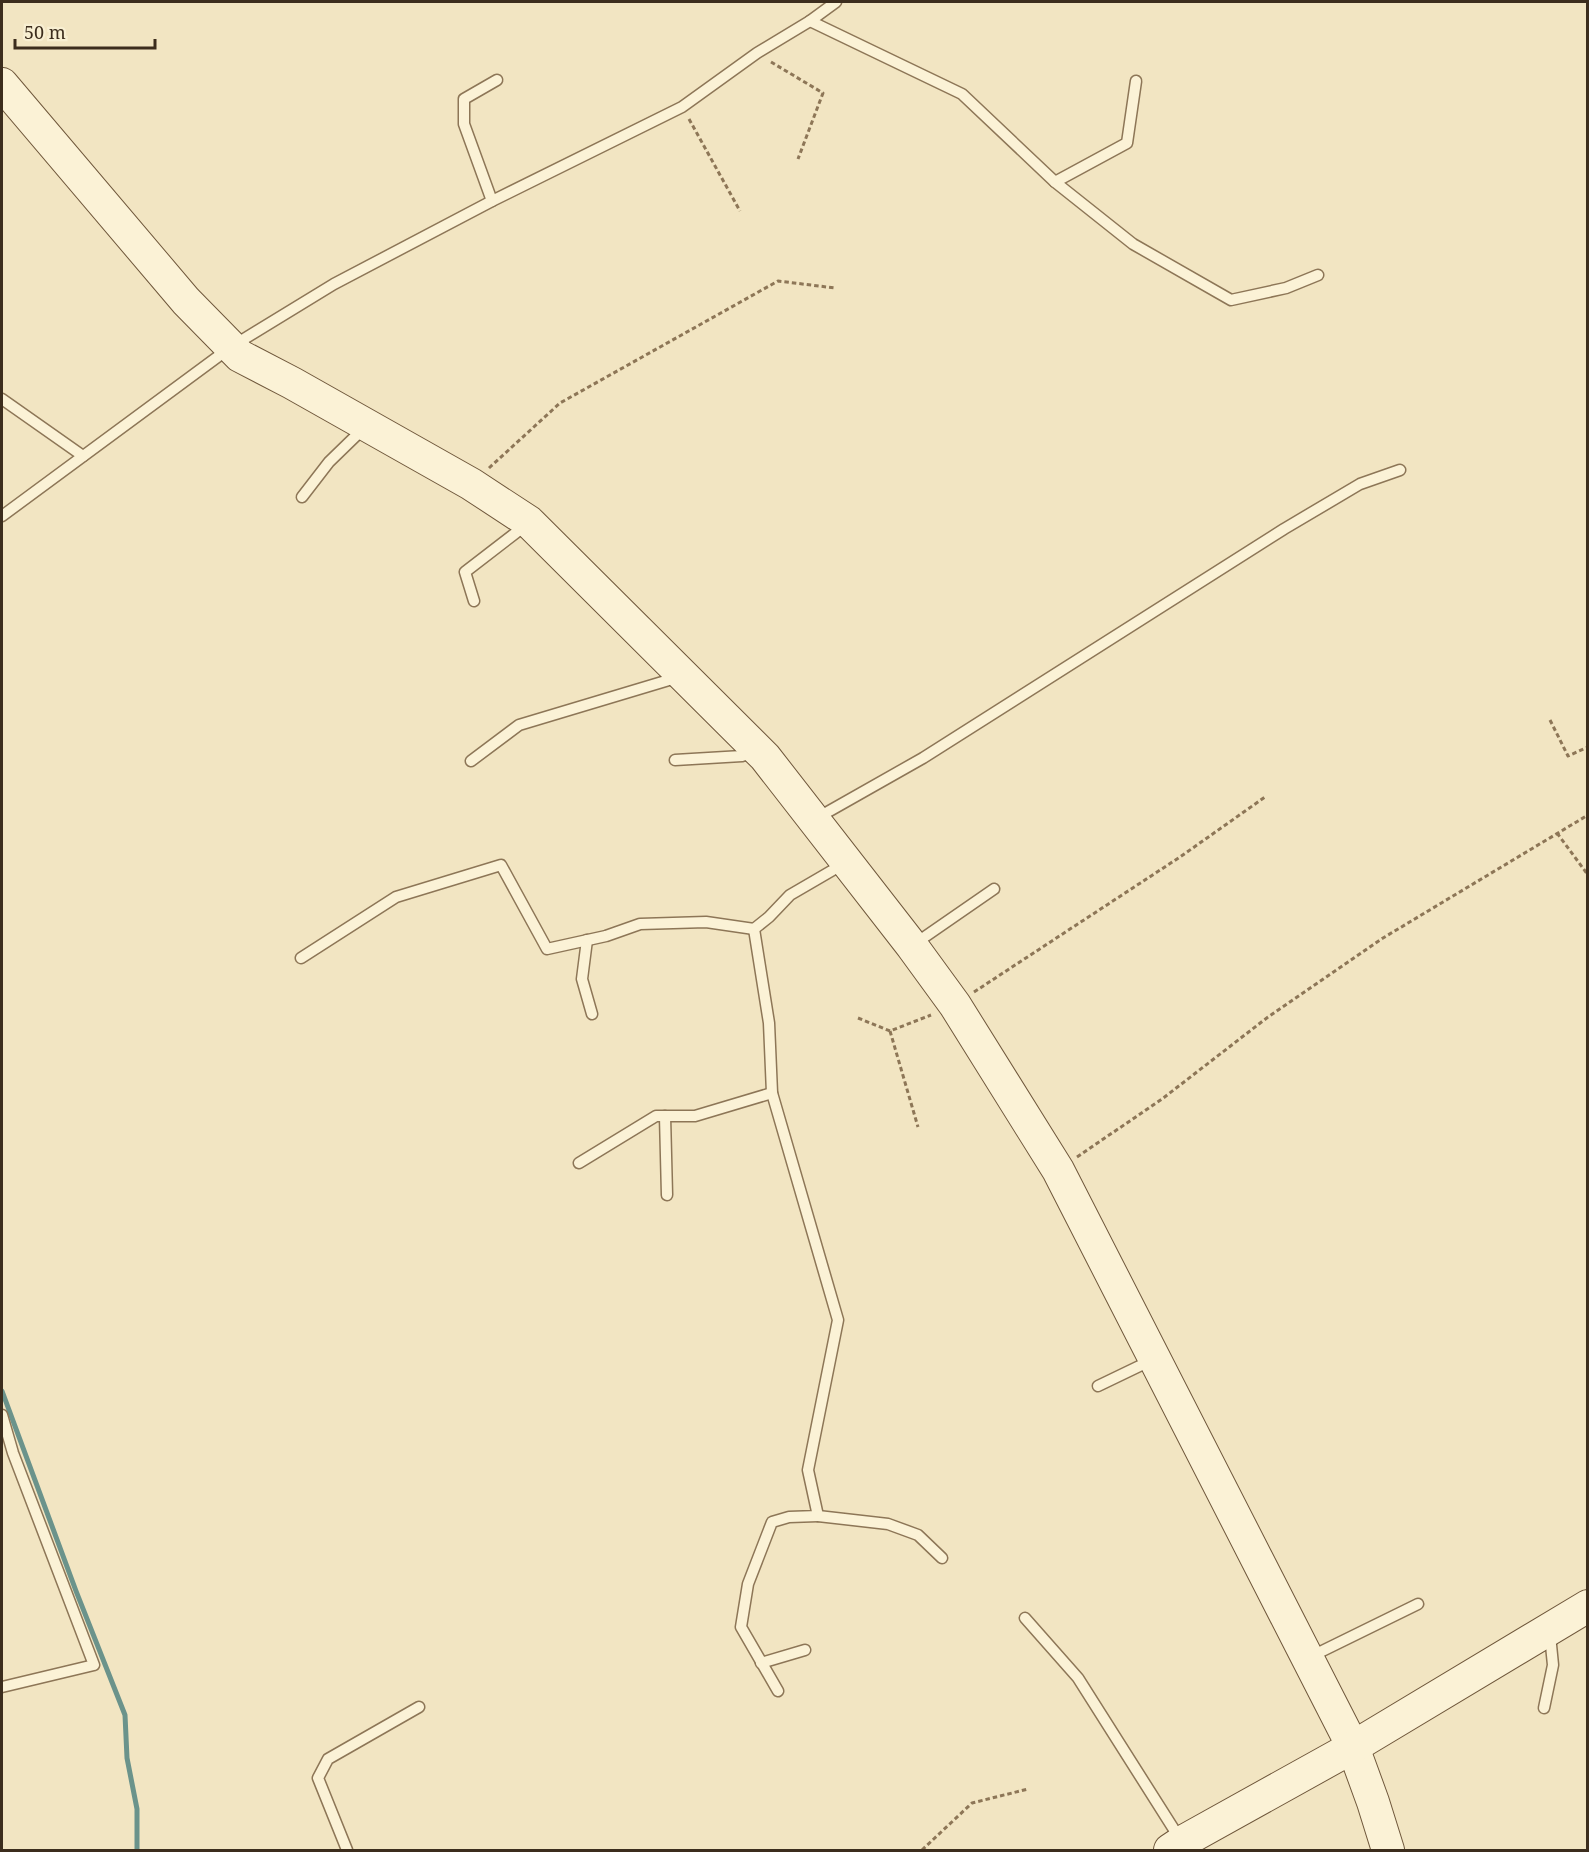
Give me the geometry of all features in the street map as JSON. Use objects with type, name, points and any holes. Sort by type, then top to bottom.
[{"type":"street","points":[[2,84],[186,301],[240,356],[471,484],[529,522],[759,751],[814,820],[955,1005],[1059,1170],[1353,1748],[1388,1851]]},
{"type":"street","points":[[1176,1846],[1353,1748],[1587,1606]]},
{"type":"lane","points":[[2,516],[231,347],[334,284],[492,201],[682,107],[757,53],[810,21],[836,2]]},
{"type":"lane","points":[[810,21],[962,94],[1055,182],[1133,244],[1231,300],[1286,288],[1318,275]]},
{"type":"lane","points":[[492,201],[464,124],[464,99],[497,80]]},
{"type":"lane","points":[[1055,182],[1127,143],[1136,81]]},
{"type":"lane","points":[[2,399],[82,456]]},
{"type":"lane","points":[[302,497],[329,462],[367,425]]},
{"type":"lane","points":[[814,820],[923,758],[1284,529],[1360,484],[1400,471]]},
{"type":"lane","points":[[474,601],[465,572],[529,522]]},
{"type":"lane","points":[[471,761],[519,725],[682,676]]},
{"type":"lane","points":[[675,760],[741,756],[759,751]]},
{"type":"lane","points":[[301,957],[396,897],[501,865],[547,949],[640,924],[706,922],[754,929],[790,895],[846,862]]},
{"type":"lane","points":[[912,946],[994,889]]},
{"type":"lane","points":[[754,929],[769,1023],[772,1093],[838,1320],[808,1470],[818,1516]]},
{"type":"lane","points":[[587,940],[582,979],[592,1014]]},
{"type":"lane","points":[[579,1163],[656,1116],[695,1116],[772,1093]]},
{"type":"lane","points":[[665,1116],[667,1195]]},
{"type":"lane","points":[[1098,1386],[1154,1359]]},
{"type":"lane","points":[[2,1415],[13,1453],[94,1665],[2,1687]]},
{"type":"lane","points":[[778,1691],[741,1627],[748,1584],[772,1522],[789,1517],[818,1516],[888,1524],[918,1535],[942,1558]]},
{"type":"lane","points":[[1307,1658],[1418,1604]]},
{"type":"lane","points":[[1025,1618],[1078,1678],[1176,1846]]},
{"type":"lane","points":[[1544,1708],[1553,1665],[1550,1630]]},
{"type":"lane","points":[[761,1663],[805,1650]]},
{"type":"lane","points":[[347,1851],[318,1778],[328,1759],[419,1707]]},
{"type":"path","points":[[757,53],[823,93],[798,159]]},
{"type":"path","points":[[682,107],[740,211]]},
{"type":"path","points":[[471,484],[560,403],[778,281],[835,288]]},
{"type":"path","points":[[1550,720],[1568,756],[1587,747]]},
{"type":"path","points":[[858,1018],[890,1031],[955,1005],[1180,857],[1265,797]]},
{"type":"path","points":[[1059,1170],[1162,1099],[1268,1017],[1383,938],[1587,815]]},
{"type":"path","points":[[1557,833],[1587,875]]},
{"type":"path","points":[[890,1031],[918,1127]]},
{"type":"path","points":[[922,1851],[972,1803],[1028,1790]]},
{"type":"waterway","points":[[2,1391],[76,1591],[125,1715],[127,1758],[137,1809],[137,1850]]}]
